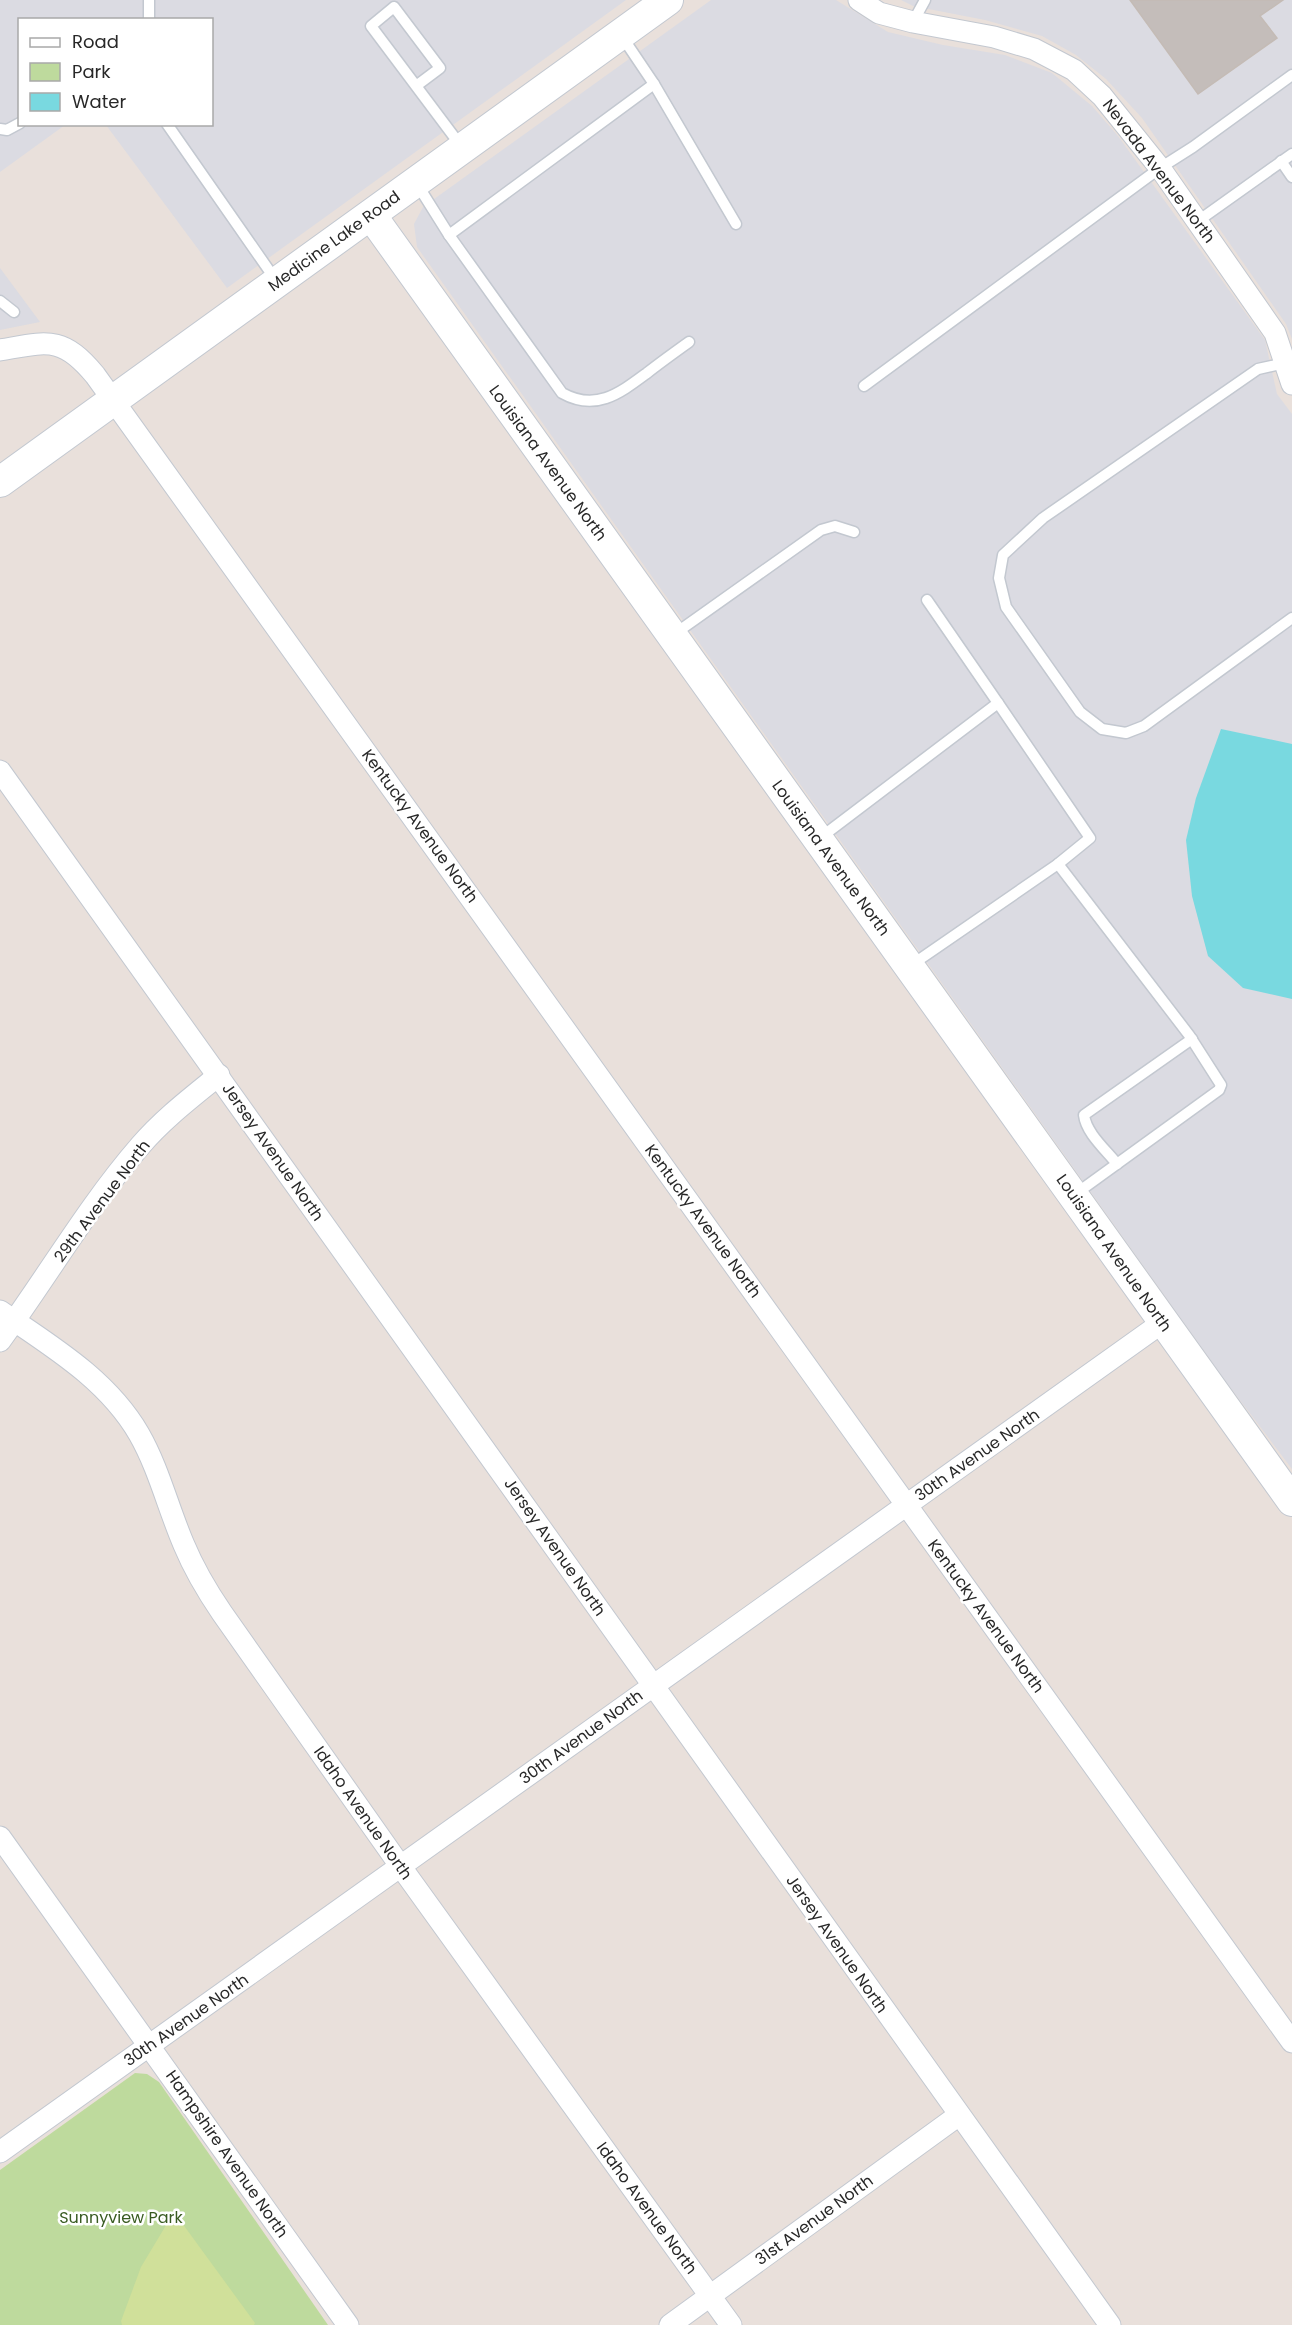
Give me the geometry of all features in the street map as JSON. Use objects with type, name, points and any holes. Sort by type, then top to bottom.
[{"type":"street","name":"Medicine Lake Road","points":[[0,482],[668,0]]},
{"type":"street","name":"Nevada Avenue North","points":[[859,0],[879,13],[913,22],[994,37],[1034,49],[1074,70],[1102,96],[1160,168],[1198,221],[1275,333],[1289,362],[1292,384]]},
{"type":"street","name":"Louisiana Avenue North","points":[[371,215],[1292,1501]]},
{"type":"street","name":"Kentucky Avenue North","points":[[0,350],[49,342],[70,350],[84,361],[114,399],[1292,2042]]},
{"type":"street","name":"Jersey Avenue North","points":[[0,771],[1110,2325]]},
{"type":"street","name":"29th Avenue North","points":[[0,1341],[7,1316],[141,1145],[175,1110],[219,1075]]},
{"type":"street","name":"Idaho Avenue North","points":[[7,1316],[87,1373],[124,1412],[140,1435],[200,1579],[401,1867],[731,2325]]},
{"type":"street","name":"30th Avenue North","points":[[0,2152],[1163,1322]]},
{"type":"street","name":"Hampshire Avenue North","points":[[0,1837],[348,2325]]},
{"type":"street","name":"31st Avenue North","points":[[670,2325],[959,2115]]},
{"type":"lane","points":[[149,0],[149,18]]},
{"type":"lane","points":[[913,22],[925,0]]},
{"type":"lane","points":[[416,86],[440,68],[394,7],[371,26],[416,86],[463,148]]},
{"type":"lane","points":[[620,34],[654,84],[736,224]]},
{"type":"lane","points":[[864,386],[1160,168],[1193,147],[1292,75]]},
{"type":"lane","points":[[449,235],[654,84]]},
{"type":"lane","points":[[0,129],[7,130],[18,124]]},
{"type":"lane","points":[[168,126],[277,282]]},
{"type":"lane","points":[[1198,221],[1292,154]]},
{"type":"lane","points":[[1281,161],[1292,177]]},
{"type":"lane","points":[[416,182],[449,235],[562,393],[574,400],[597,401],[618,394],[689,342]]},
{"type":"lane","points":[[0,302],[14,312]]},
{"type":"lane","points":[[1289,362],[1258,369],[1043,518],[1003,555],[999,578],[1006,607],[1080,712],[1102,729],[1126,732],[1144,726],[1292,618]]},
{"type":"lane","points":[[672,636],[820,530],[835,526],[854,532]]},
{"type":"lane","points":[[909,967],[1058,864],[1090,838],[927,600]]},
{"type":"lane","points":[[818,840],[998,703]]},
{"type":"lane","points":[[1058,864],[1192,1039],[1221,1085],[1219,1090],[1073,1196]]},
{"type":"lane","points":[[1117,1164],[1085,1122],[1084,1115],[1192,1039]]},
{"type":"shaded area","points":[[0,0],[626,0],[227,288],[107,126],[213,126],[213,18],[18,18],[18,126],[64,126],[0,172]]},
{"type":"shaded area","points":[[711,0],[836,0],[888,32],[943,45],[1005,55],[1052,73],[1092,106],[1118,136],[1265,340],[1277,394],[1292,414],[1292,1469],[1227,1383],[417,247],[414,224],[423,207]]},
{"type":"shaded area","points":[[901,0],[1292,0],[1292,339],[1286,324],[1142,118],[1106,79],[1076,55],[1042,36],[985,20],[913,6]]},
{"type":"shaded area","points":[[0,268],[40,322],[0,330]]},
{"type":"green space","name":"Sunnyview Park","points":[[135,2073],[147,2074],[159,2082],[328,2325],[0,2325],[0,2170]]},
{"type":"green space","points":[[174,2212],[255,2323],[254,2325],[122,2325],[121,2321],[141,2267]]},
{"type":"water","points":[[1221,729],[1292,744],[1292,999],[1243,988],[1208,956],[1192,896],[1186,840],[1196,798]]},
{"type":"building","points":[[1130,0],[1283,0],[1260,16],[1277,38],[1198,94]]}]
